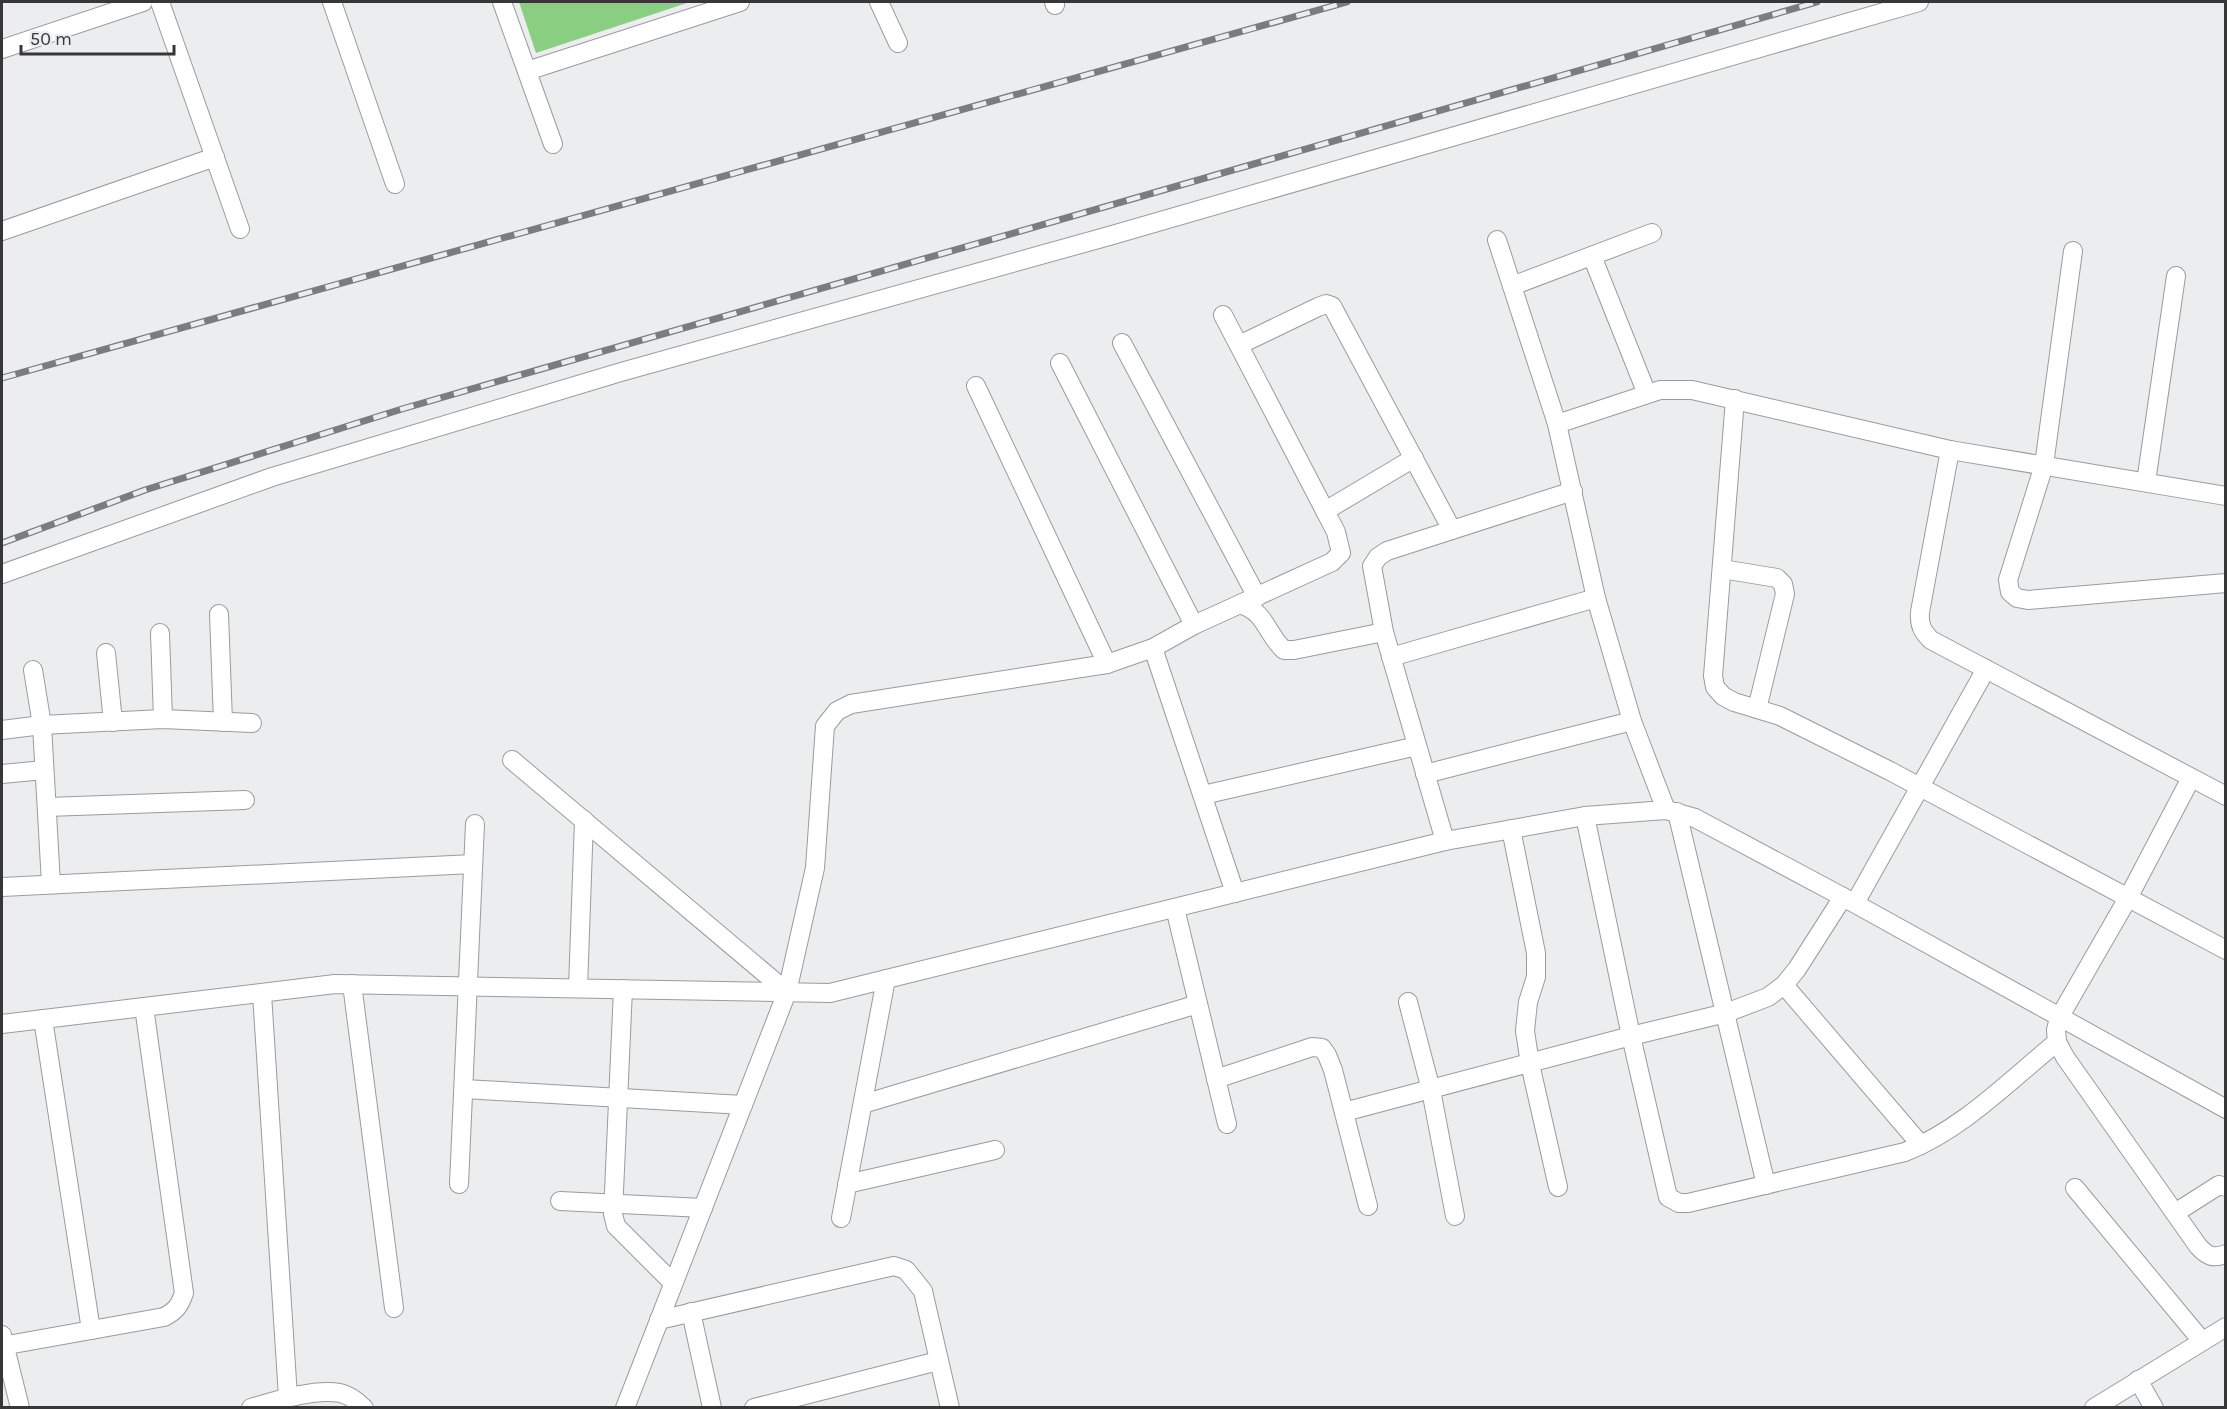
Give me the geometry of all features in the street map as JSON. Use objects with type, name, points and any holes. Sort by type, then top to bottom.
[{"type":"street","points":[[2,49],[143,2]]},
{"type":"street","points":[[160,2],[240,229]]},
{"type":"street","points":[[332,2],[395,184]]},
{"type":"street","points":[[502,2],[553,144]]},
{"type":"street","points":[[527,71],[740,2]]},
{"type":"street","points":[[879,2],[898,43]]},
{"type":"street","points":[[2,574],[272,477],[621,372],[1109,236],[1919,2]]},
{"type":"street","points":[[2,231],[215,157]]},
{"type":"street","points":[[1512,286],[1652,233]]},
{"type":"street","points":[[1497,240],[1557,424],[1596,598],[1632,720],[1671,811],[1726,1013],[1766,1185]]},
{"type":"street","points":[[2073,251],[2044,465],[2008,580],[2010,592],[2017,598],[2028,600],[2226,583]]},
{"type":"street","points":[[1592,256],[1647,394]]},
{"type":"street","points":[[2146,482],[2176,276]]},
{"type":"street","points":[[1239,345],[1318,307],[1326,304],[1332,306],[1452,530]]},
{"type":"street","points":[[625,1407],[787,992],[815,868],[825,726],[837,711],[851,704],[1107,664],[1153,648],[1194,625],[1332,562],[1341,553],[1336,532],[1223,315]]},
{"type":"street","points":[[1122,343],[1252,608],[1260,616],[1273,640],[1284,650],[1294,650],[1384,632]]},
{"type":"street","points":[[1059,363],[1194,625]]},
{"type":"street","points":[[976,386],[1107,664]]},
{"type":"street","points":[[1557,424],[1660,390],[1692,390],[1950,450],[2226,496]]},
{"type":"street","points":[[1735,399],[1713,676],[1715,687],[1723,696],[1734,702],[1780,716],[1921,787],[2226,950]]},
{"type":"street","points":[[1950,450],[1920,612],[1919,623],[1931,640],[2226,796]]},
{"type":"street","points":[[1325,511],[1414,458]]},
{"type":"street","points":[[1445,841],[1390,657],[1371,566],[1377,557],[1387,551],[1573,491]]},
{"type":"street","points":[[1722,568],[1777,578],[1783,584],[1785,594],[1757,709]]},
{"type":"street","points":[[1390,657],[1596,598]]},
{"type":"street","points":[[219,614],[223,722]]},
{"type":"street","points":[[160,633],[163,719]]},
{"type":"street","points":[[1153,648],[1235,893]]},
{"type":"street","points":[[106,653],[113,722]]},
{"type":"street","points":[[1344,1112],[1530,1064],[1631,1035],[1726,1013],[1768,997],[1784,985],[1849,900],[1921,787],[1986,669]]},
{"type":"street","points":[[33,670],[42,725],[51,884]]},
{"type":"street","points":[[2,730],[42,725],[163,719],[252,723]]},
{"type":"street","points":[[1425,774],[1632,720]]},
{"type":"street","points":[[1203,795],[1417,746]]},
{"type":"street","points":[[512,760],[787,992]]},
{"type":"street","points":[[2,774],[45,770]]},
{"type":"street","points":[[2192,778],[2128,898],[2059,1018],[2056,1030],[2057,1042],[2081,1082],[2206,1255],[2216,1257],[2226,1254]]},
{"type":"street","points":[[47,807],[245,800]]},
{"type":"street","points":[[2,1024],[335,984],[830,993],[1445,841],[1585,816],[1671,811],[1695,818],[1849,900],[2226,1109]]},
{"type":"street","points":[[1585,816],[1668,1197],[1679,1203],[1689,1203],[1905,1152],[1922,1145],[1954,1125],[2057,1042]]},
{"type":"street","points":[[578,988],[584,820]]},
{"type":"street","points":[[459,1184],[475,824]]},
{"type":"street","points":[[1510,829],[1536,953],[1536,977],[1526,1016],[1525,1031],[1530,1064],[1558,1187]]},
{"type":"street","points":[[2,887],[473,864]]},
{"type":"street","points":[[1175,908],[1227,1124]]},
{"type":"street","points":[[841,1218],[886,979]]},
{"type":"street","points":[[352,984],[394,1308]]},
{"type":"street","points":[[1784,985],[1922,1145]]},
{"type":"street","points":[[623,989],[612,1214],[616,1226],[674,1283]]},
{"type":"street","points":[[262,994],[288,1397]]},
{"type":"street","points":[[1408,1002],[1431,1090],[1455,1216]]},
{"type":"street","points":[[862,1104],[1198,1004]]},
{"type":"street","points":[[20,1407],[3,1342],[164,1317],[175,1311],[184,1293],[144,1007]]},
{"type":"street","points":[[43,1019],[91,1330]]},
{"type":"street","points":[[1216,1079],[1312,1047],[1322,1048],[1327,1055],[1344,1112],[1368,1206]]},
{"type":"street","points":[[464,1089],[743,1105]]},
{"type":"street","points":[[847,1184],[995,1150]]},
{"type":"street","points":[[2175,1213],[2219,1185],[2226,1187]]},
{"type":"street","points":[[2075,1188],[2202,1341]]},
{"type":"street","points":[[560,1201],[703,1208]]},
{"type":"street","points":[[659,1320],[894,1266],[906,1270],[922,1291],[950,1407]]},
{"type":"street","points":[[691,1312],[712,1407]]},
{"type":"street","points":[[2094,1407],[2226,1327]]},
{"type":"street","points":[[754,1407],[939,1361]]},
{"type":"street","points":[[2138,1380],[2154,1407]]},
{"type":"street","points":[[250,1407],[288,1397],[330,1392],[342,1393],[364,1407]]},
{"type":"green space","points":[[519,2],[690,2],[536,53]]},
{"type":"railway","points":[[2,378],[1347,2]]},
{"type":"railway","points":[[2,543],[145,490],[402,409],[1817,2]]}]
